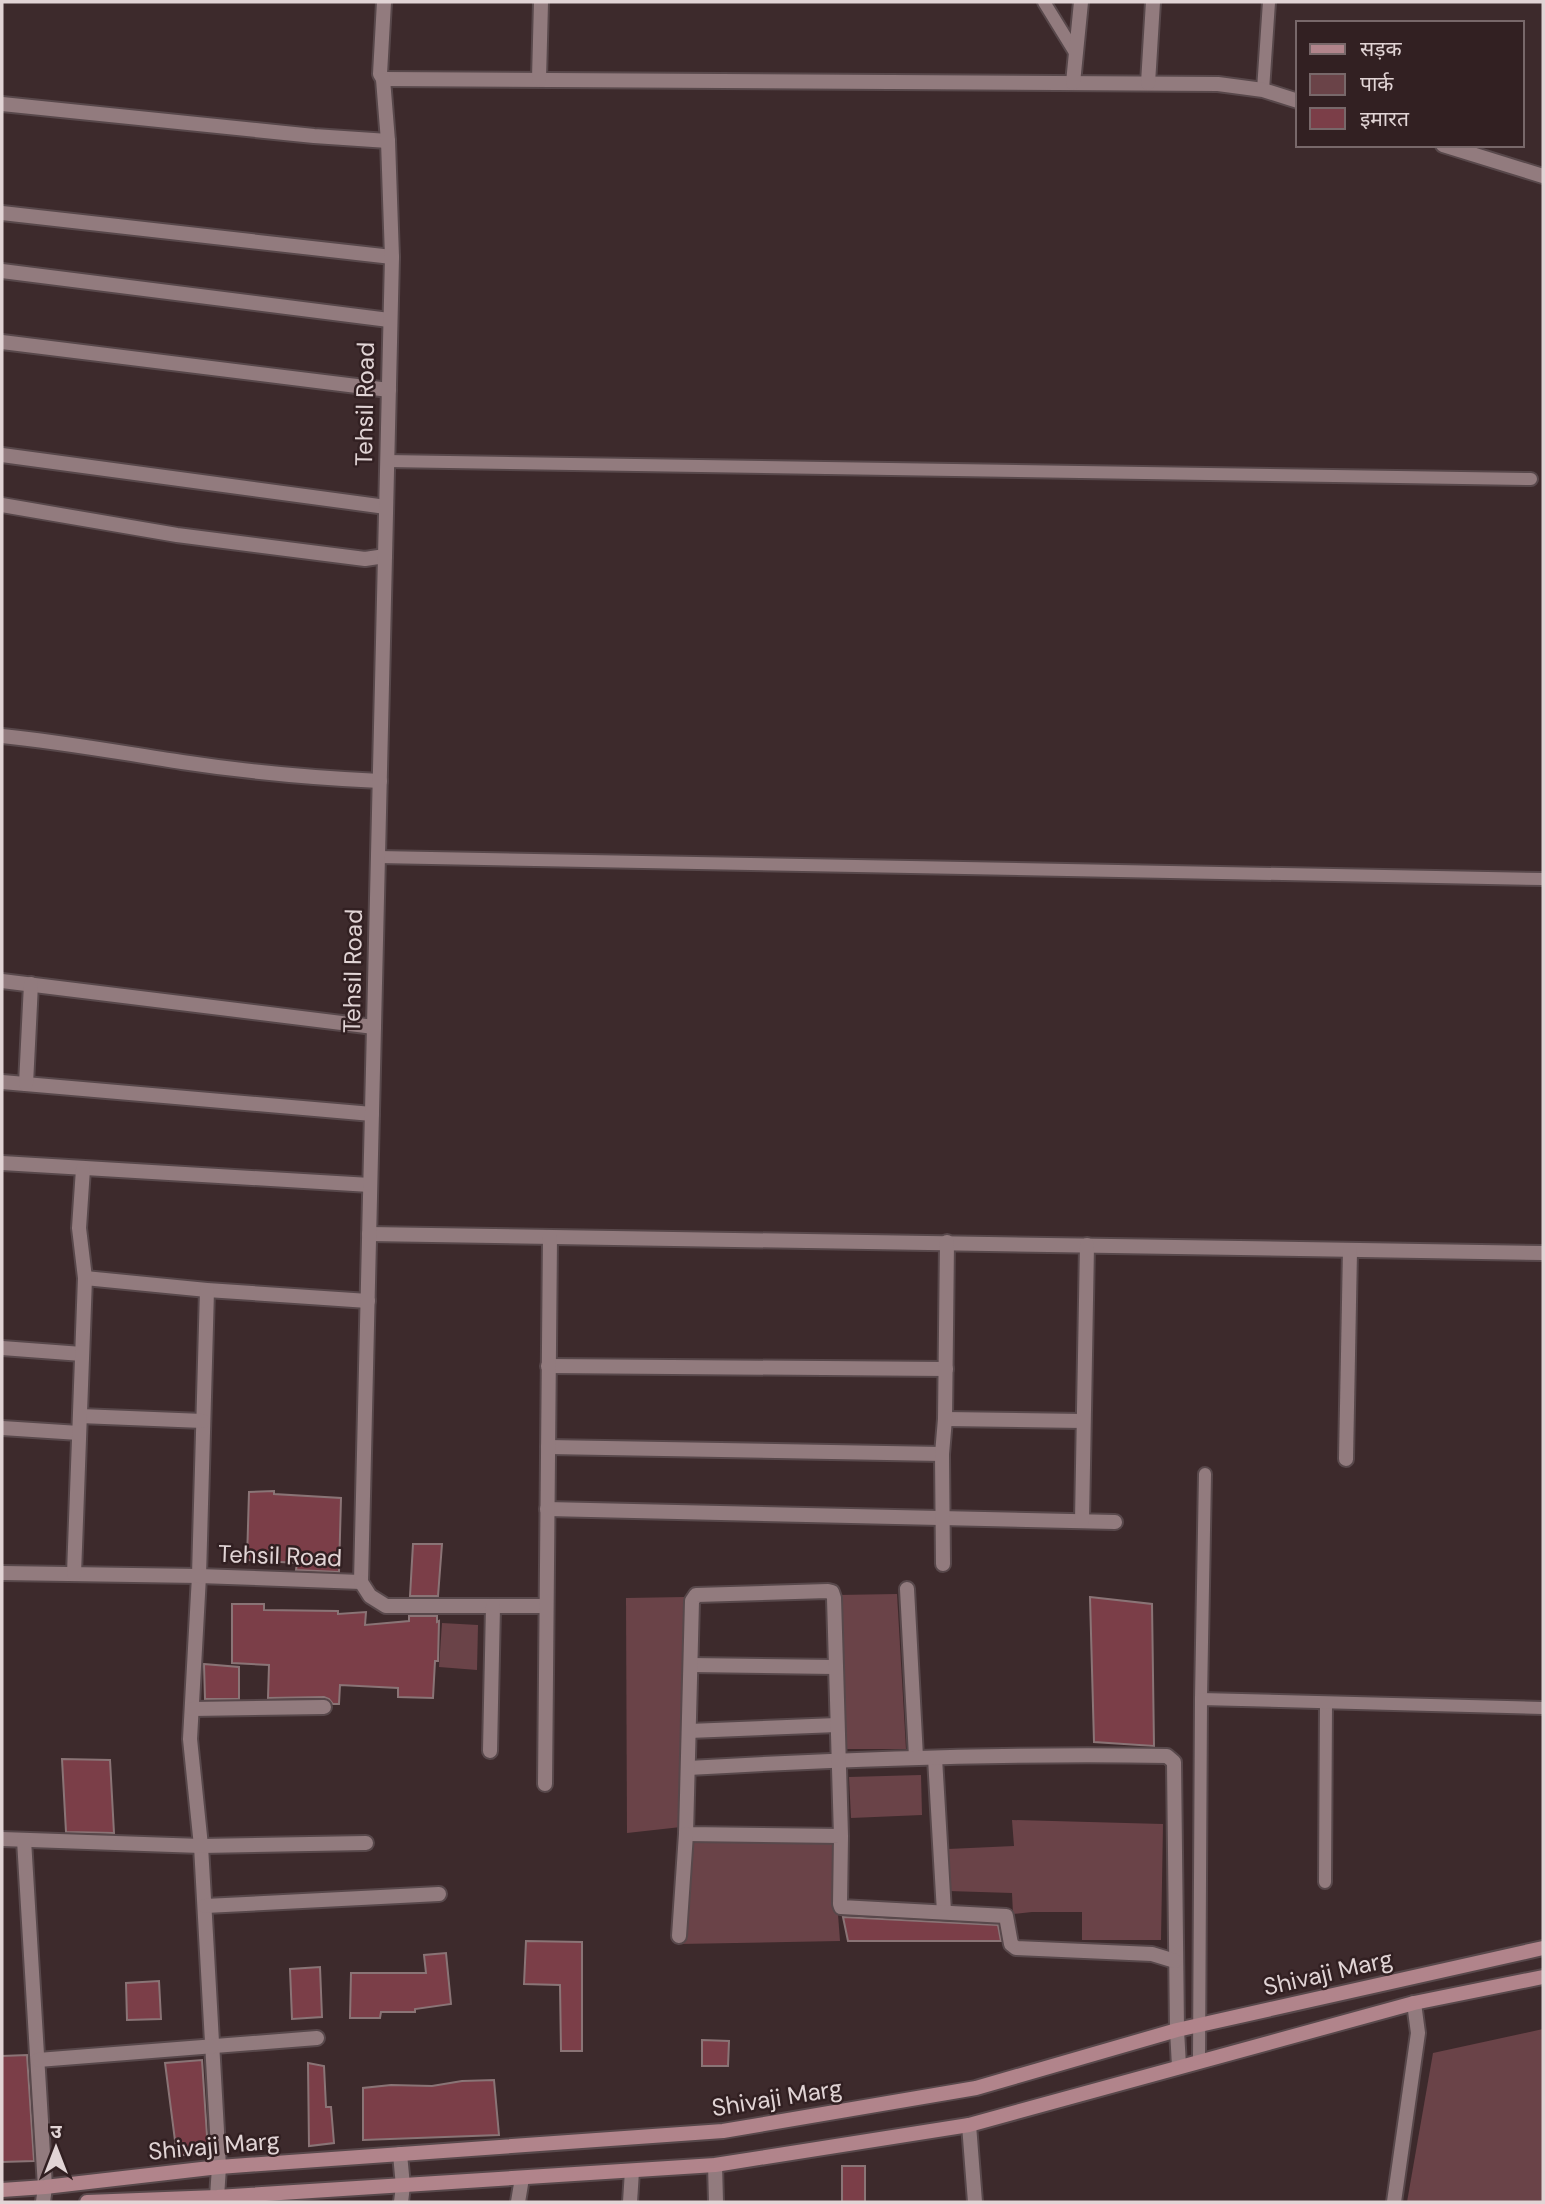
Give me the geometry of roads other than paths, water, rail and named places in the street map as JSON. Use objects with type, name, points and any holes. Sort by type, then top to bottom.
[{"type":"main road","name":"Shivaji Marg","points":[[2,2190],[219,2167],[723,2131],[976,2088],[1177,2030],[1543,1948]]},
{"type":"main road","name":"Shivaji Marg","points":[[87,2202],[217,2197],[715,2165],[969,2125],[1413,2003],[1543,1977]]},
{"type":"street","name":"Tehsil Road","points":[[2,1573],[361,1582],[392,257],[388,141],[383,79],[380,74],[384,2]]},
{"type":"street","points":[[539,79],[541,2]]},
{"type":"street","points":[[1073,83],[1081,2]]},
{"type":"street","points":[[1148,83],[1153,2]]},
{"type":"street","points":[[383,79],[1218,84],[1263,90],[1296,100]]},
{"type":"street","points":[[2,104],[388,141]]},
{"type":"street","points":[[1449,147],[1543,176]]},
{"type":"street","points":[[2,213],[392,257]]},
{"type":"street","points":[[2,271],[389,320]]},
{"type":"street","points":[[2,342],[389,390]]},
{"type":"street","points":[[2,455],[386,507]]},
{"type":"street","points":[[2,505],[177,535],[365,559],[385,555]]},
{"type":"street","points":[[2,736],[46,740],[185,763],[311,778],[380,781]]},
{"type":"street","points":[[2,981],[374,1027]]},
{"type":"street","points":[[26,1084],[31,985]]},
{"type":"street","points":[[2,1082],[372,1114]]},
{"type":"street","points":[[2,1163],[370,1185]]},
{"type":"street","points":[[74,1574],[85,1278],[79,1228],[83,1169]]},
{"type":"street","points":[[369,1234],[1543,1253]]},
{"type":"street","points":[[545,1784],[550,1237]]},
{"type":"street","points":[[943,1564],[942,1454],[945,1419],[947,1242]]},
{"type":"street","points":[[1082,1521],[1087,1245]]},
{"type":"street","points":[[1346,1459],[1350,1250]]},
{"type":"street","points":[[85,1278],[368,1301]]},
{"type":"street","points":[[207,1290],[199,1576],[190,1739],[205,1906],[219,2167],[217,2197]]},
{"type":"street","points":[[2,1348],[82,1354]]},
{"type":"street","points":[[548,1366],[946,1369]]},
{"type":"street","points":[[80,1416],[203,1421]]},
{"type":"street","points":[[945,1419],[1083,1421]]},
{"type":"street","points":[[2,1428],[79,1433]]},
{"type":"street","points":[[548,1447],[942,1454]]},
{"type":"street","points":[[547,1509],[1115,1522]]},
{"type":"street","points":[[361,1582],[370,1596],[386,1606],[546,1606]]},
{"type":"street","points":[[907,1588],[916,1757]]},
{"type":"street","points":[[679,1936],[686,1834],[691,1601],[696,1595],[828,1591],[832,1592],[834,1598],[841,1907],[1006,1916],[1012,1944],[1016,1948],[1152,1954],[1175,1961]]},
{"type":"street","points":[[491,1751],[493,1606]]},
{"type":"street","points":[[691,1665],[835,1667]]},
{"type":"street","points":[[192,1709],[324,1707]]},
{"type":"street","points":[[689,1731],[836,1725]]},
{"type":"street","points":[[688,1768],[916,1757],[1084,1754],[1167,1756],[1172,1759],[1179,2066]]},
{"type":"street","points":[[935,1758],[944,1912]]},
{"type":"street","points":[[686,1834],[841,1836]]},
{"type":"street","points":[[2,1839],[201,1846],[366,1843]]},
{"type":"street","points":[[24,1840],[45,2187],[43,2202]]},
{"type":"street","points":[[205,1906],[439,1894]]},
{"type":"street","points":[[1394,2202],[1418,2033],[1413,2003]]},
{"type":"street","points":[[38,2060],[317,2038]]},
{"type":"street","points":[[969,2125],[975,2202]]},
{"type":"street","points":[[400,2154],[403,2186],[401,2202]]},
{"type":"street","points":[[715,2165],[716,2202]]},
{"type":"street","points":[[629,2202],[632,2171]]},
{"type":"street","points":[[518,2202],[522,2178]]},
{"type":"lane","points":[[1044,2],[1076,54]]},
{"type":"lane","points":[[1263,90],[1269,2]]},
{"type":"lane","points":[[387,461],[1531,479]]},
{"type":"lane","points":[[378,857],[1543,880]]},
{"type":"lane","points":[[1199,2061],[1205,1474]]},
{"type":"lane","points":[[1201,1699],[1543,1708]]},
{"type":"lane","points":[[1325,1882],[1326,1703]]}]
